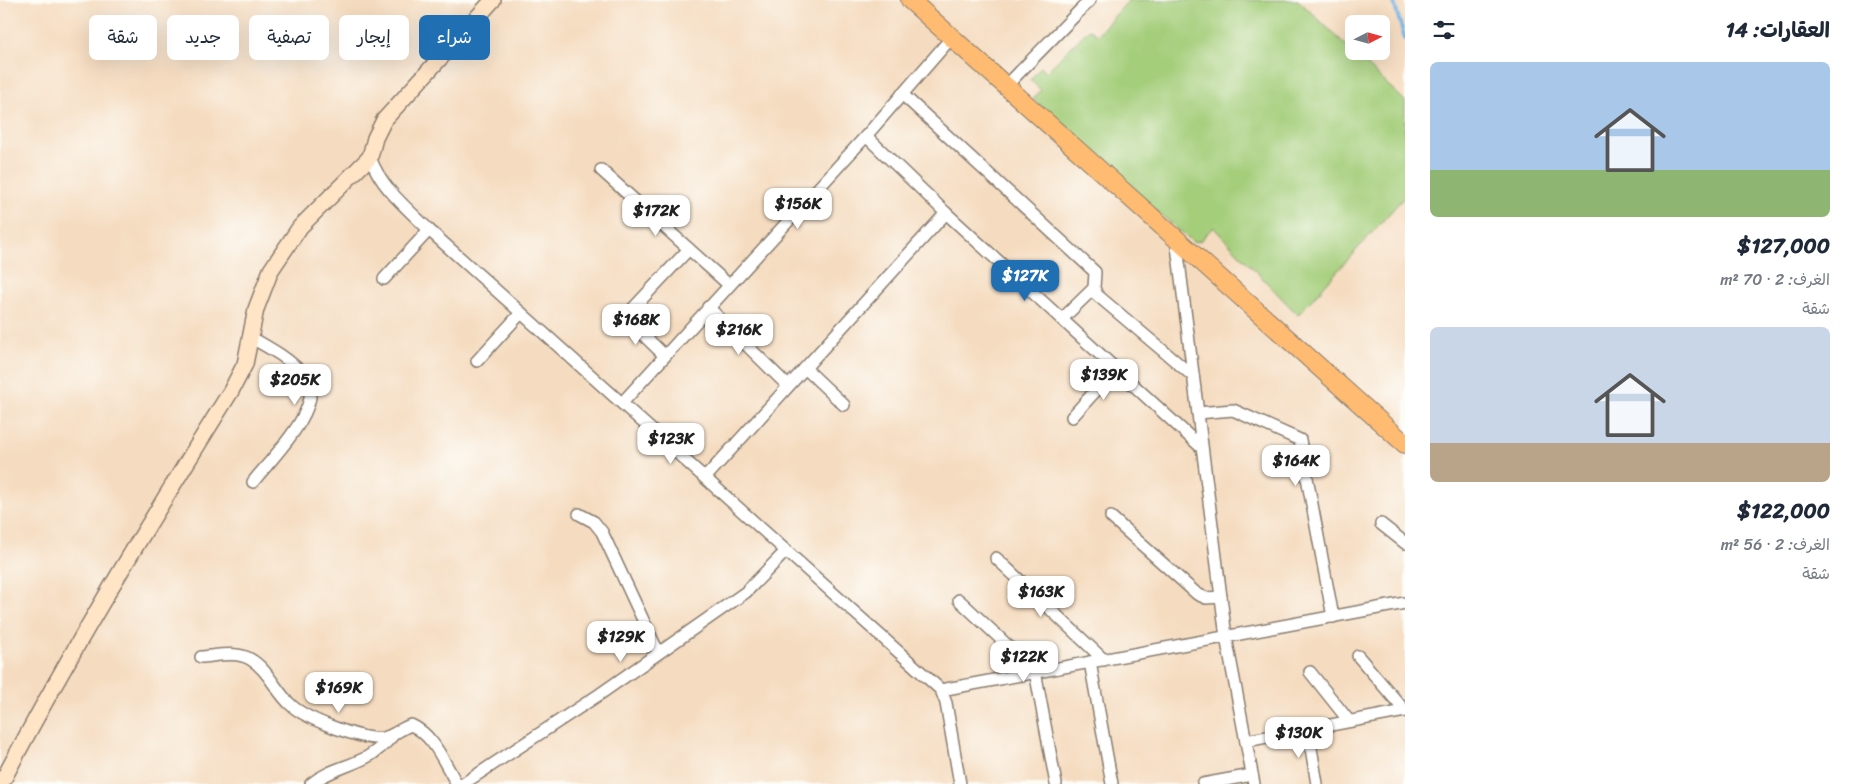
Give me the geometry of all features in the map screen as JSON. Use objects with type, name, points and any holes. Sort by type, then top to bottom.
[{"type":"main road","points":[[910,0],[1405,444]]},
{"type":"street","points":[[1,784],[27,733],[125,562],[231,391],[245,364],[256,309],[276,263],[300,226],[370,157],[375,138],[384,120],[493,0]]},
{"type":"street","points":[[1006,86],[1090,0]]},
{"type":"street","points":[[622,403],[866,136],[952,37]]},
{"type":"street","points":[[902,94],[1095,272],[1094,288],[1097,295],[1194,376]]},
{"type":"street","points":[[866,136],[946,213],[1202,448]]},
{"type":"street","points":[[370,157],[376,174],[389,191],[429,230],[941,690],[946,703],[960,784]]},
{"type":"street","points":[[601,170],[729,284]]},
{"type":"street","points":[[704,478],[946,213]]},
{"type":"street","points":[[384,278],[429,230]]},
{"type":"street","points":[[1176,238],[1226,637],[1253,780],[1203,784]]},
{"type":"street","points":[[665,356],[625,317],[689,249]]},
{"type":"street","points":[[1062,319],[1094,288]]},
{"type":"street","points":[[708,307],[788,386]]},
{"type":"street","points":[[477,362],[521,314]]},
{"type":"street","points":[[250,337],[284,357],[307,379],[311,389],[311,401],[305,416],[252,482]]},
{"type":"street","points":[[805,368],[844,405]]},
{"type":"street","points":[[1072,417],[1116,368]]},
{"type":"street","points":[[1198,413],[1233,410],[1300,440],[1333,617]]},
{"type":"street","points":[[579,514],[594,522],[602,532],[658,652]]},
{"type":"street","points":[[1111,516],[1197,594],[1206,598],[1221,597]]},
{"type":"street","points":[[1380,524],[1405,543]]},
{"type":"street","points":[[463,784],[600,694],[746,592],[786,551]]},
{"type":"street","points":[[996,558],[1104,660]]},
{"type":"street","points":[[959,600],[1035,671],[1056,784]]},
{"type":"street","points":[[941,690],[1405,603]]},
{"type":"street","points":[[201,657],[234,655],[250,659],[261,668],[291,706],[316,720],[373,739],[385,738],[411,725],[428,735],[457,784]]},
{"type":"street","points":[[1358,656],[1405,711]]},
{"type":"street","points":[[1090,662],[1112,784]]},
{"type":"street","points":[[1310,672],[1349,721]]},
{"type":"street","points":[[1246,741],[1405,711]]},
{"type":"street","points":[[1308,730],[1317,784]]},
{"type":"street","points":[[311,784],[332,770],[365,758],[380,749],[396,733]]},
{"type":"green space","points":[[1129,0],[1298,0],[1345,44],[1345,60],[1362,60],[1405,101],[1405,196],[1298,315],[1213,227],[1200,241],[1193,242],[1095,159],[1101,157],[1033,99],[1041,90],[1030,80],[1041,67],[1046,72],[1089,29],[1097,35]]},
{"type":"waterway","points":[[1393,0],[1405,39]]}]
